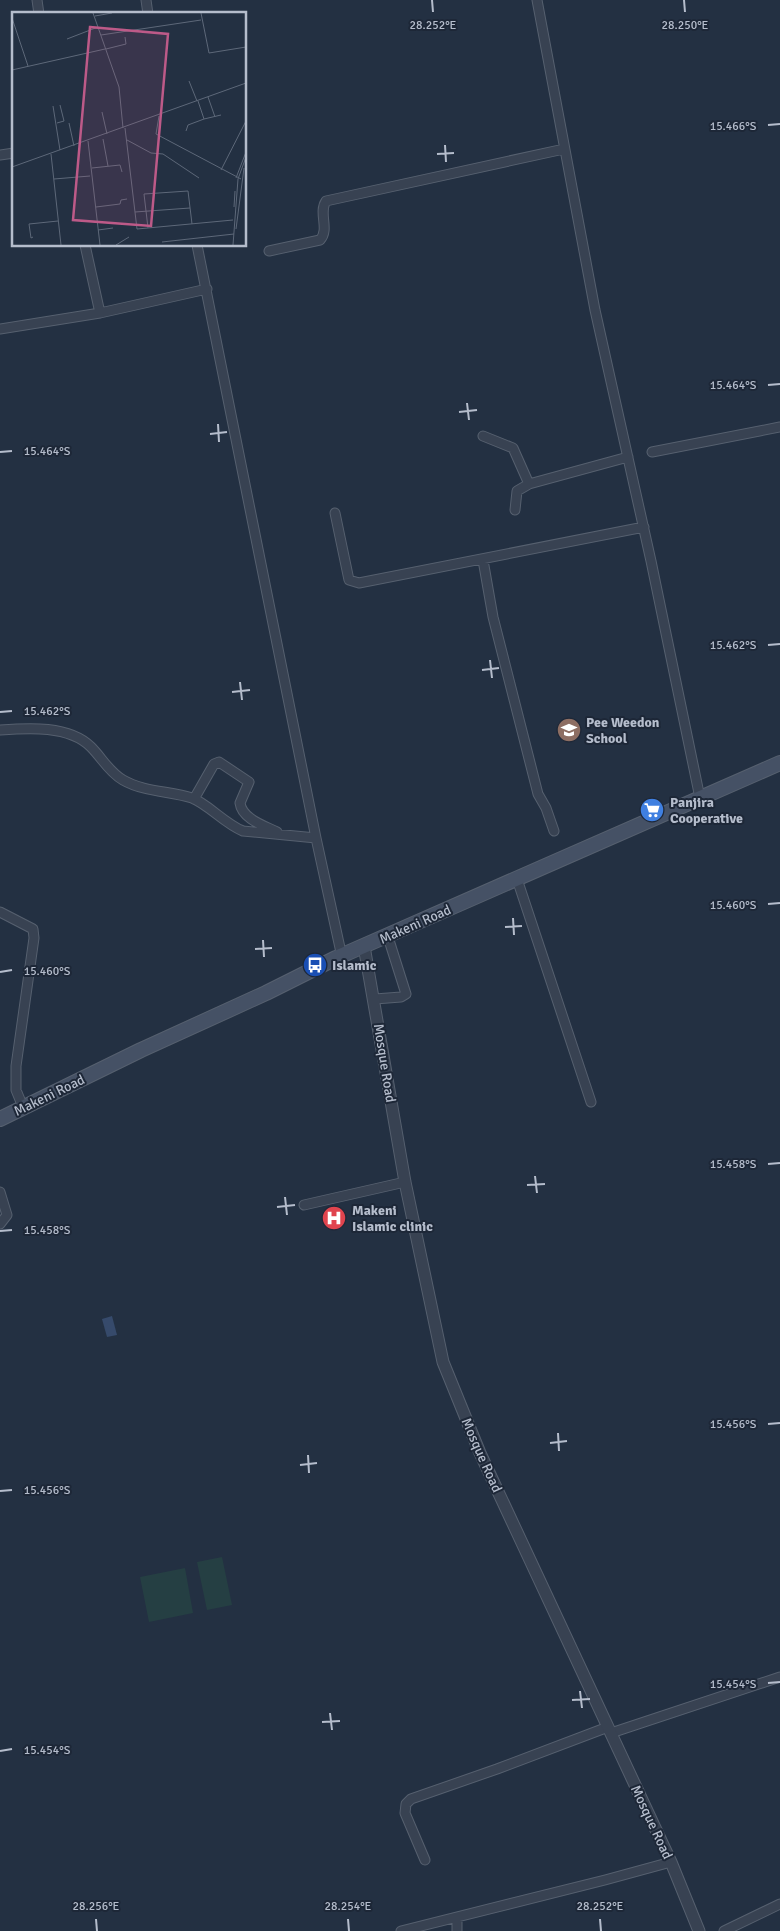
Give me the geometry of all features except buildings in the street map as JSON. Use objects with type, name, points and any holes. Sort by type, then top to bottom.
[{"type":"main road","name":"Makeni Road","points":[[0,1119],[364,946],[780,762]]},
{"type":"street","points":[[538,0],[595,310],[644,527],[700,798]]},
{"type":"street","points":[[269,251],[320,240],[325,233],[323,208],[326,201],[564,148]]},
{"type":"street","points":[[85,246],[100,313]]},
{"type":"street","points":[[198,246],[316,838],[342,957]]},
{"type":"street","points":[[0,329],[100,313],[207,289]]},
{"type":"street","points":[[652,452],[780,427]]},
{"type":"street","points":[[484,436],[511,446],[529,484]]},
{"type":"street","points":[[515,510],[517,491],[529,484],[628,457]]},
{"type":"street","points":[[335,513],[349,580],[359,583],[644,527]]},
{"type":"street","points":[[483,560],[492,617],[538,794],[546,808],[554,831]]},
{"type":"street","points":[[0,730],[34,729],[67,733],[86,743],[107,768],[123,780],[161,792],[194,799],[233,827],[243,831],[316,838]]},
{"type":"street","points":[[194,799],[214,764],[219,762],[249,782],[240,803],[248,817],[282,834]]},
{"type":"street","points":[[517,879],[591,1102]]},
{"type":"street","points":[[0,912],[33,929],[34,938],[16,1066],[16,1090],[23,1107]]},
{"type":"street","points":[[375,999],[402,997],[406,994],[388,936]]},
{"type":"street","name":"Mosque Road","points":[[364,946],[375,999],[405,1182],[443,1362],[480,1453],[670,1862],[699,1931]]},
{"type":"street","points":[[304,1205],[405,1182]]},
{"type":"street","points":[[0,1192],[7,1215],[0,1224]]},
{"type":"street","points":[[425,1860],[406,1812],[406,1804],[411,1799],[609,1730],[780,1677]]},
{"type":"street","points":[[401,1931],[670,1862]]},
{"type":"street","points":[[724,1931],[780,1904]]},
{"type":"street","points":[[457,1917],[457,1931]]},
{"type":"green space","points":[[222,1557],[232,1605],[207,1610],[197,1562]]},
{"type":"green space","points":[[185,1568],[193,1613],[149,1622],[140,1577]]},
{"type":"water","points":[[112,1316],[117,1335],[107,1337],[102,1319]]},
{"type":"place","name":"Pee Weedon School","points":[[569,730]]},
{"type":"place","name":"Panjira Cooperative","points":[[652,810]]},
{"type":"place","name":"Islamic","points":[[315,965]]},
{"type":"place","name":"Makeni Islamic clinic","points":[[334,1218]]}]
